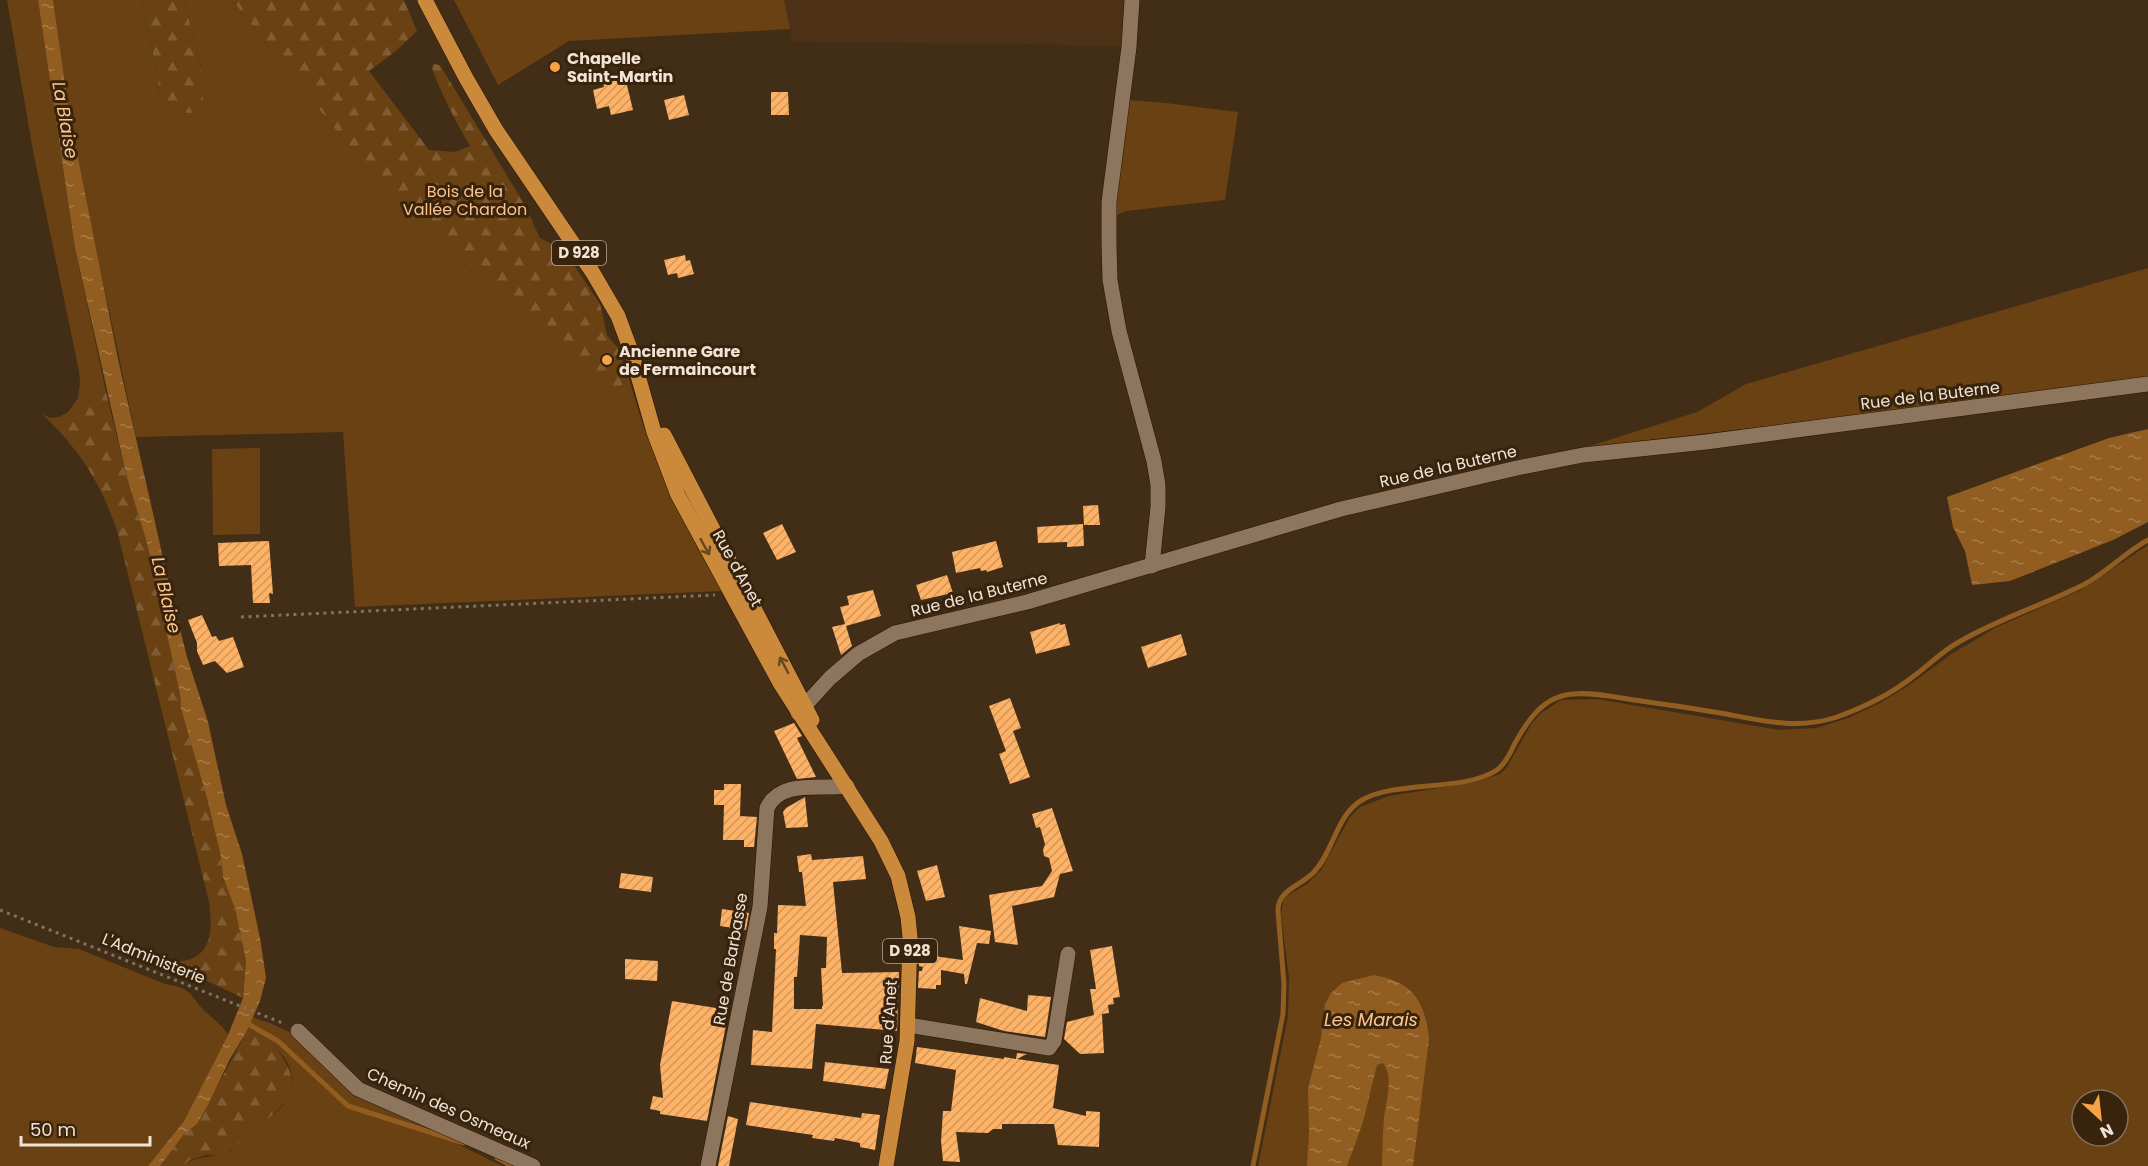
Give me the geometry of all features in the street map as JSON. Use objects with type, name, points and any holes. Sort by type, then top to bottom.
[{"type":"main road","name":"Rue d'Anet","points":[[425,0],[496,130],[606,294],[624,332],[665,464],[678,495],[731,594],[888,853],[902,888],[910,937],[908,1025],[904,1068],[886,1166]]},
{"type":"main road","name":"Rue d'Anet","points":[[641,386],[802,709]]},
{"type":"street","points":[[1132,0],[1129,47],[1109,202],[1110,280],[1119,331],[1154,461],[1158,485],[1152,566]]},
{"type":"street","name":"Rue de la Buterne","points":[[802,709],[830,678],[858,654],[895,633],[1027,602],[1341,509],[1552,461],[2148,384]]},
{"type":"street","name":"Rue de Barbasse","points":[[708,1166],[760,907],[767,808],[776,795],[788,789],[847,786]]},
{"type":"street","points":[[908,1025],[1049,1048],[1054,1041],[1068,954]]},
{"type":"street","name":"Chemin des Osmeaux","points":[[298,1031],[358,1089],[534,1166]]},
{"type":"path","points":[[241,617],[731,594]]},
{"type":"path","name":"L'Administerie","points":[[0,910],[277,1019],[298,1031]]},
{"type":"shaded area","points":[[454,0],[1130,0],[1124,47],[791,42],[790,29],[569,41],[498,85]]},
{"type":"green space","points":[[7,0],[38,0],[75,248],[106,392],[78,399],[79,371],[33,151]]},
{"type":"green space","points":[[53,0],[142,0],[158,79],[159,100],[204,79],[184,0],[232,0],[371,174],[443,245],[590,380],[617,389],[629,379],[642,422],[659,465],[723,591],[355,607],[343,432],[136,437],[81,179]]},
{"type":"green space","points":[[142,0],[184,0],[204,79],[203,99],[191,113],[168,111],[159,100],[158,79]]},
{"type":"green space","name":"Bois de la Vallée Chardon","points":[[232,0],[404,0],[417,31],[396,51],[369,71],[429,150],[454,152],[470,146],[449,108],[432,68],[433,64],[440,65],[523,202],[540,238],[564,250],[600,304],[607,335],[617,347],[629,379],[617,389],[590,380],[443,245],[371,174]]},
{"type":"green space","points":[[454,0],[784,0],[790,29],[569,41],[498,85]]},
{"type":"green space","points":[[1129,100],[1238,112],[1225,200],[1126,211],[1115,216],[1114,189]]},
{"type":"green space","points":[[2148,268],[2148,378],[1856,416],[1587,447],[1697,412],[1746,384]]},
{"type":"green space","points":[[106,392],[127,478],[147,543],[180,694],[181,709],[207,798],[221,857],[223,877],[235,909],[246,959],[243,998],[167,962],[192,958],[201,953],[206,946],[211,926],[209,902],[112,516],[97,484],[79,455],[42,414],[50,418],[59,417],[67,413],[78,399]]},
{"type":"green space","points":[[260,448],[260,534],[213,535],[212,449]]},
{"type":"green space","points":[[2148,545],[2148,1166],[1258,1166],[1288,1016],[1289,978],[1281,914],[1283,901],[1286,896],[1307,884],[1321,870],[1350,817],[1360,807],[1389,796],[1476,782],[1500,774],[1507,767],[1532,723],[1541,713],[1561,700],[1597,699],[1779,730],[1816,728],[1848,718],[1880,703],[1911,684],[1950,655],[1997,627],[2081,590]]},
{"type":"green space","points":[[0,928],[54,947],[79,949],[165,984],[182,988],[225,1030],[228,1035],[184,1121],[148,1166],[0,1166]]},
{"type":"green space","points":[[252,1017],[291,1033],[333,1076],[353,1092],[502,1166],[183,1166],[202,1157],[226,1154],[231,1151],[240,1139],[277,1112],[287,1100],[292,1075],[288,1064],[272,1044],[247,1031]]},
{"type":"green space","points":[[247,1031],[268,1041],[283,1058],[292,1079],[287,1098],[275,1113],[254,1128],[224,1156],[206,1155],[190,1160],[183,1166],[160,1166],[184,1134],[197,1124]]},
{"type":"water","name":"La Blaise","points":[[38,0],[53,0],[70,118],[118,359],[187,657],[208,722],[226,805],[242,854],[266,978],[260,1001],[247,1031],[230,1059],[209,1103],[197,1124],[184,1134],[160,1166],[148,1166],[184,1121],[228,1035],[243,998],[246,960],[235,909],[223,877],[221,857],[207,798],[181,709],[180,694],[147,543],[127,478],[75,248]]},
{"type":"water","points":[[2148,429],[2148,522],[2113,540],[2010,581],[1972,585],[1965,551],[1953,527],[1947,497],[2109,438]]},
{"type":"water","name":"Les Marais","points":[[1374,975],[1398,983],[1415,995],[1427,1026],[1429,1039],[1413,1166],[1382,1166],[1384,1118],[1389,1082],[1383,1063],[1377,1065],[1363,1122],[1347,1166],[1307,1166],[1308,1088],[1321,1038],[1325,1004],[1331,993],[1342,983]]},
{"type":"building","points":[[625,77],[633,110],[611,115],[609,106],[597,109],[593,90],[604,87],[603,83]]},
{"type":"building","points":[[771,92],[788,92],[789,115],[771,115]]},
{"type":"building","points":[[684,95],[689,115],[669,120],[664,100]]},
{"type":"building","points":[[685,255],[686,261],[690,260],[694,274],[678,278],[677,273],[668,275],[664,260]]},
{"type":"building","points":[[1098,505],[1100,525],[1084,525],[1083,506]]},
{"type":"building","points":[[782,524],[796,552],[777,560],[763,533]]},
{"type":"building","points":[[1083,524],[1084,546],[1067,547],[1067,542],[1038,543],[1037,527]]},
{"type":"building","points":[[269,541],[273,594],[269,593],[270,603],[253,603],[251,565],[219,566],[218,543]]},
{"type":"building","points":[[996,541],[1003,567],[987,572],[986,570],[981,571],[980,568],[956,573],[952,552]]},
{"type":"building","points":[[947,575],[953,593],[921,600],[916,585]]},
{"type":"building","points":[[873,590],[881,616],[846,626],[852,646],[841,655],[832,627],[845,624],[840,607],[849,605],[847,596]]},
{"type":"building","points":[[202,615],[212,637],[216,636],[219,641],[233,637],[244,667],[227,673],[215,661],[203,665],[188,620]]},
{"type":"building","points":[[1060,623],[1060,625],[1065,624],[1070,645],[1036,654],[1030,632]]},
{"type":"building","points":[[1181,634],[1187,655],[1148,668],[1141,647]]},
{"type":"building","points":[[1010,698],[1021,728],[1013,731],[1030,777],[1010,784],[999,754],[1006,751],[989,706]]},
{"type":"building","points":[[794,723],[802,736],[797,738],[816,777],[797,779],[774,731]]},
{"type":"building","points":[[724,784],[741,784],[740,816],[757,817],[754,847],[744,847],[744,840],[723,840],[724,805],[714,805],[714,790],[724,790]]},
{"type":"building","points":[[805,797],[808,827],[786,828],[783,812]]},
{"type":"building","points":[[1052,808],[1073,871],[1060,874],[1054,897],[1012,906],[1018,945],[995,942],[989,895],[1042,886],[1052,871],[1049,858],[1044,856],[1045,844],[1040,827],[1036,828],[1032,814]]},
{"type":"building","points":[[811,854],[812,860],[863,856],[866,879],[833,882],[842,973],[899,972],[897,1031],[816,1024],[812,1069],[751,1065],[753,1030],[772,1032],[776,949],[774,949],[774,933],[777,933],[778,905],[806,906],[802,872],[799,872],[797,856]],"holes":[[[800,935],[827,937],[826,968],[821,968],[822,1009],[794,1009],[794,977],[797,977]]]},
{"type":"building","points":[[937,865],[945,897],[926,901],[917,871]]},
{"type":"building","points":[[621,873],[653,877],[651,892],[619,888]]},
{"type":"building","points":[[722,909],[749,913],[746,930],[720,926]]},
{"type":"building","points":[[959,926],[991,931],[989,944],[977,943],[967,984],[965,984],[964,974],[941,970],[941,985],[936,985],[936,989],[918,988],[919,971],[922,971],[923,967],[919,966],[919,954],[963,960]]},
{"type":"building","points":[[1112,946],[1120,997],[1113,998],[1114,1004],[1108,1005],[1109,1013],[1102,1014],[1104,1053],[1080,1054],[1064,1039],[1067,1022],[1094,1015],[1090,989],[1096,989],[1090,950]]},
{"type":"building","points":[[625,959],[658,961],[657,981],[625,979]]},
{"type":"building","points":[[1028,995],[1051,997],[1045,1037],[1004,1031],[976,1022],[980,998],[1027,1011]]},
{"type":"building","points":[[672,1001],[729,1010],[707,1121],[660,1114],[660,1111],[650,1109],[653,1096],[663,1098],[660,1065]]},
{"type":"building","points":[[917,1047],[1004,1059],[1004,1057],[1016,1059],[1017,1053],[1027,1054],[1017,1059],[1059,1065],[1053,1108],[1086,1116],[1086,1111],[1100,1112],[1099,1147],[1058,1145],[1054,1124],[1002,1124],[1002,1129],[993,1129],[988,1133],[956,1132],[960,1162],[943,1161],[941,1141],[943,1111],[951,1111],[956,1070],[915,1063]]},
{"type":"building","points":[[825,1062],[889,1069],[885,1089],[823,1081]]},
{"type":"building","points":[[750,1102],[861,1118],[862,1113],[880,1115],[875,1150],[860,1147],[860,1143],[835,1138],[834,1141],[812,1138],[813,1135],[746,1125]]},
{"type":"building","points":[[728,1116],[738,1119],[729,1166],[718,1166]]},
{"type":"waterway","points":[[1253,1166],[1283,1014],[1284,984],[1279,904],[1286,893],[1314,872],[1346,815],[1362,800],[1393,790],[1467,781],[1497,770],[1505,762],[1524,727],[1537,711],[1553,699],[1573,694],[1604,695],[1784,723],[1810,723],[1837,717],[1887,694],[1947,650],[1975,633],[2085,584],[2148,540]]},
{"type":"waterway","points":[[243,1021],[278,1041],[348,1106],[464,1143]]},
{"type":"waterway","points":[[497,1158],[512,1166]]},
{"type":"place","name":"Chapelle Saint-Martin","points":[[555,67]]},
{"type":"place","name":"Ancienne Gare de Fermaincourt","points":[[607,360]]}]
